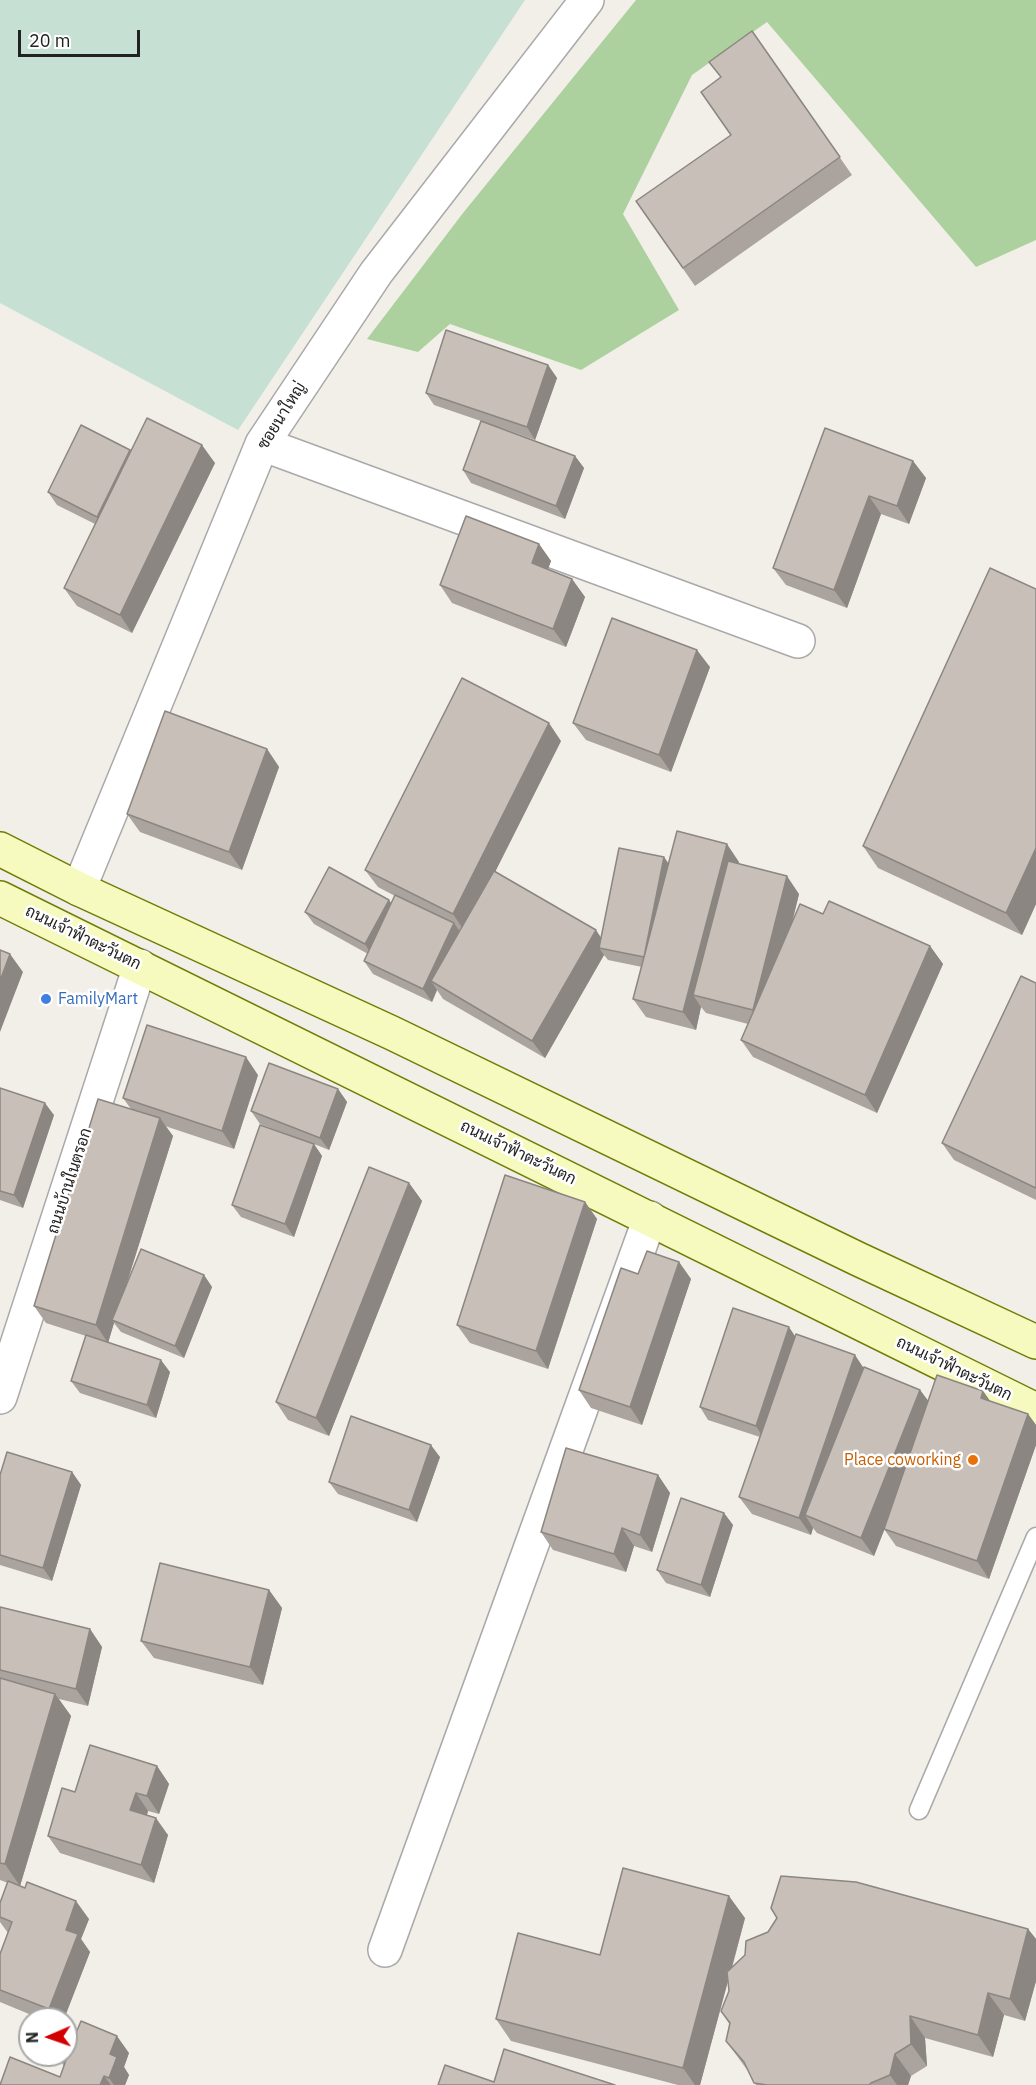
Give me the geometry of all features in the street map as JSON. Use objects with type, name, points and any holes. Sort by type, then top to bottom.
[{"type":"main road","points":[[0,849],[79,889],[392,1033],[847,1254],[1036,1342]]},
{"type":"main road","name":"ถนนเจ้าฟ้าตะวันตก","points":[[0,898],[1036,1410]]},
{"type":"street","name":"ซอยนาใหญ่","points":[[79,889],[262,444],[376,273],[587,0]]},
{"type":"street","points":[[262,444],[798,642]]},
{"type":"street","name":"ถนนบ้านในตรอก","points":[[0,1397],[140,966]]},
{"type":"street","points":[[385,1950],[650,1218]]},
{"type":"lane","points":[[919,1810],[1036,1538]]},
{"type":"green space","points":[[0,0],[525,0],[238,430],[0,303]]},
{"type":"green space","points":[[636,0],[1036,0],[1036,240],[976,267],[767,22],[692,75],[623,214],[679,310],[581,370],[450,324],[418,352],[367,339],[463,213]]},
{"type":"building","points":[[752,31],[840,157],[683,268],[636,201],[731,135],[701,92],[721,77],[709,62]]},
{"type":"building","points":[[446,330],[548,365],[527,427],[426,393]]},
{"type":"building","points":[[147,418],[202,445],[120,615],[64,588]]},
{"type":"building","points":[[481,421],[575,456],[556,506],[463,470]]},
{"type":"building","points":[[81,425],[130,450],[97,517],[48,492]]},
{"type":"building","points":[[825,428],[913,461],[897,506],[869,496],[834,590],[773,568]]},
{"type":"building","points":[[466,516],[539,544],[532,563],[572,579],[553,629],[440,585]]},
{"type":"building","points":[[990,568],[1036,589],[1036,848],[1006,913],[863,846]]},
{"type":"building","points":[[612,618],[697,650],[659,755],[573,723]]},
{"type":"building","points":[[462,678],[549,723],[453,914],[365,870]]},
{"type":"building","points":[[165,711],[267,749],[229,852],[127,814]]},
{"type":"building","points":[[677,831],[727,844],[683,1012],[633,999]]},
{"type":"building","points":[[619,848],[664,857],[644,957],[599,948]]},
{"type":"building","points":[[728,861],[787,876],[753,1010],[693,995]]},
{"type":"building","points":[[329,867],[389,900],[365,944],[305,912]]},
{"type":"building","points":[[494,871],[596,930],[532,1041],[431,981]]},
{"type":"building","points":[[395,895],[454,923],[423,989],[364,961]]},
{"type":"building","points":[[829,901],[930,946],[865,1095],[741,1040],[800,904],[823,914]]},
{"type":"building","points":[[0,950],[10,954],[0,981]]},
{"type":"building","points":[[1021,976],[1036,983],[1036,1188],[942,1143]]},
{"type":"building","points":[[147,1025],[246,1057],[222,1131],[123,1098]]},
{"type":"building","points":[[269,1063],[338,1089],[320,1138],[251,1111]]},
{"type":"building","points":[[0,1088],[45,1103],[14,1195],[0,1191]]},
{"type":"building","points":[[98,1099],[160,1118],[96,1325],[34,1306]]},
{"type":"building","points":[[260,1125],[314,1144],[285,1224],[232,1205]]},
{"type":"building","points":[[369,1167],[409,1183],[316,1418],[276,1402]]},
{"type":"building","points":[[505,1175],[585,1202],[536,1351],[457,1325]]},
{"type":"building","points":[[141,1249],[204,1275],[175,1346],[112,1320]]},
{"type":"building","points":[[647,1251],[679,1262],[630,1407],[579,1390],[621,1268],[638,1274]]},
{"type":"building","points":[[733,1308],[789,1327],[756,1426],[700,1407]]},
{"type":"building","points":[[796,1334],[855,1355],[799,1518],[739,1497]]},
{"type":"building","points":[[86,1335],[161,1360],[147,1405],[71,1381]]},
{"type":"building","points":[[864,1367],[920,1390],[861,1538],[805,1515]]},
{"type":"building","points":[[937,1375],[983,1391],[981,1398],[1028,1414],[977,1561],[884,1529]]},
{"type":"building","points":[[351,1416],[431,1445],[409,1510],[329,1482]]},
{"type":"building","points":[[566,1448],[658,1475],[640,1535],[622,1528],[614,1554],[541,1532]]},
{"type":"building","points":[[7,1452],[72,1472],[43,1568],[0,1555],[0,1475]]},
{"type":"building","points":[[681,1498],[724,1513],[701,1585],[657,1570]]},
{"type":"building","points":[[160,1563],[269,1590],[250,1667],[141,1641]]},
{"type":"building","points":[[0,1607],[90,1629],[76,1689],[0,1670]]},
{"type":"building","points":[[0,1678],[55,1694],[5,1864],[0,1863]]},
{"type":"building","points":[[90,1745],[157,1766],[147,1796],[136,1793],[130,1810],[156,1818],[141,1865],[48,1836],[62,1788],[75,1792]]},
{"type":"building","points":[[623,1868],[729,1896],[683,2068],[496,2019],[518,1933],[600,1955]]},
{"type":"building","points":[[781,1876],[856,1882],[1028,1929],[1010,1999],[988,1993],[978,2035],[910,2016],[911,2044],[895,2054],[890,2075],[869,2085],[754,2083],[744,2062],[726,2041],[730,2023],[721,2011],[729,1991],[727,1972],[745,1955],[746,1941],[768,1932],[777,1918],[771,1908]]},
{"type":"building","points":[[8,1881],[25,1888],[27,1882],[76,1901],[66,1930],[78,1934],[50,2007],[44,2007],[0,1990],[0,1954],[12,1922],[0,1917],[0,1903]]},
{"type":"building","points":[[81,2021],[117,2036],[110,2054],[117,2057],[109,2078],[104,2076],[100,2085],[0,2085],[10,2057],[18,2060],[18,2067],[35,2067],[60,2077],[64,2067],[78,2067],[78,2028]]},
{"type":"building","points":[[504,2049],[615,2085],[438,2085],[445,2065],[494,2082]]},
{"type":"place","name":"FamilyMart","points":[[46,999]]},
{"type":"place","name":"Place coworking","points":[[973,1460]]}]
